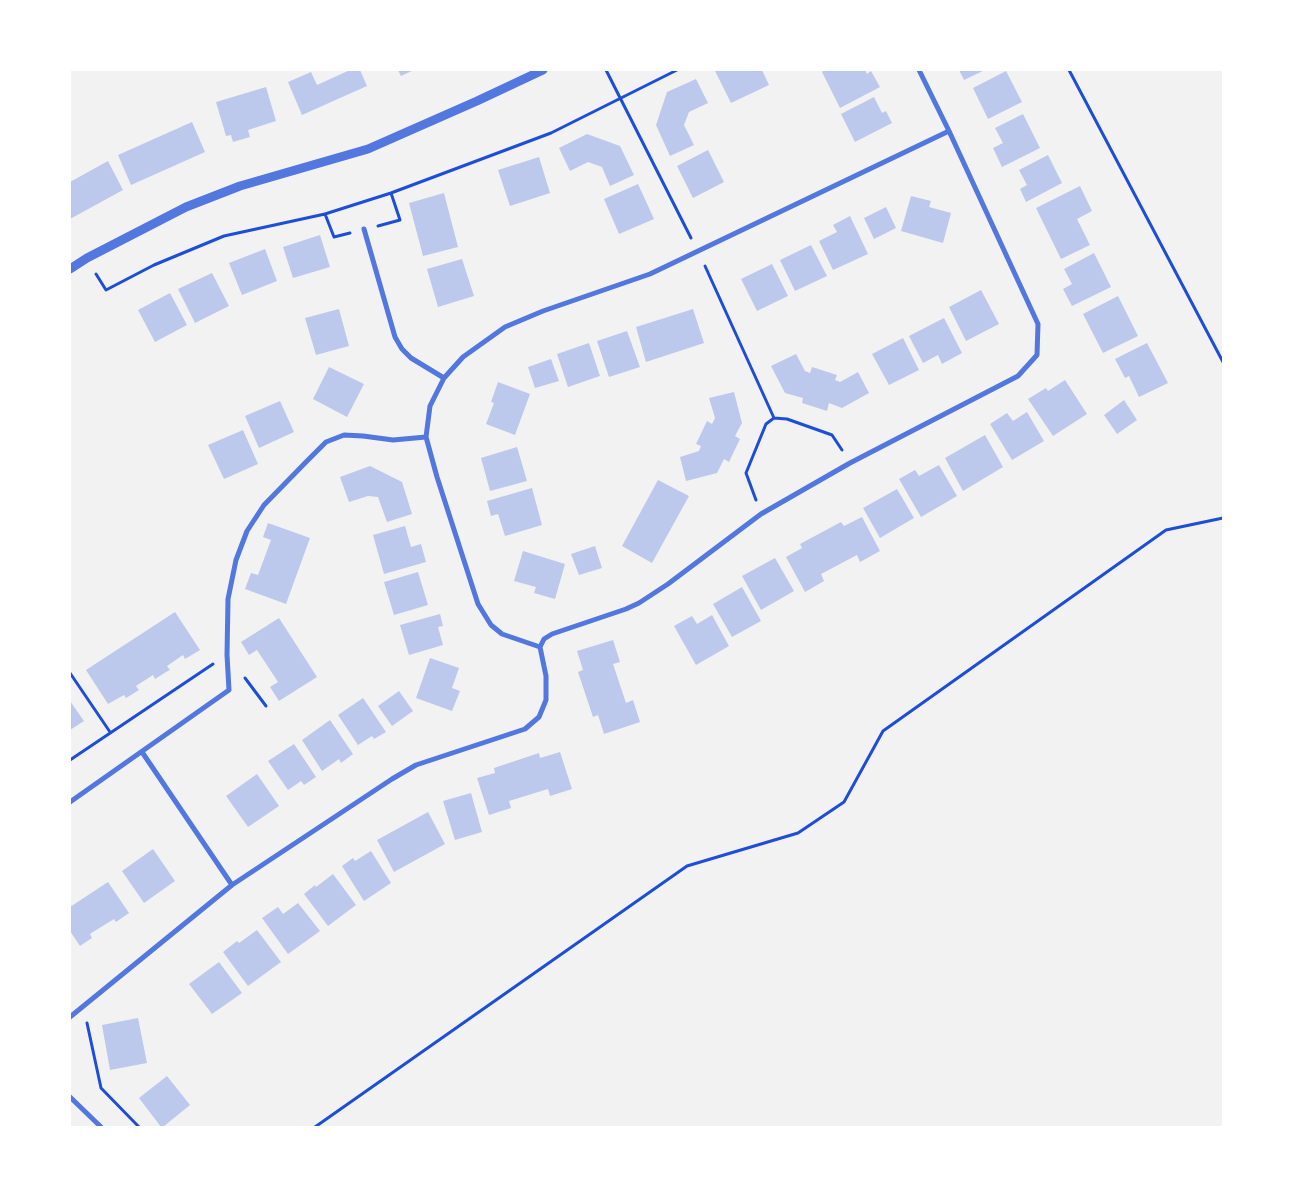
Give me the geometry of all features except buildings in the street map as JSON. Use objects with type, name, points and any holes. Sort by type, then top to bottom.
[{"type":"street","points":[[70,269],[87,258],[186,207],[240,186],[368,148],[477,102],[543,70]]},
{"type":"street","points":[[70,1017],[232,884],[392,778],[416,765],[525,729],[539,717],[546,700],[546,676],[540,647],[544,639],[552,634],[639,603],[668,584],[761,514],[850,464],[1018,376],[1037,355],[1038,324],[919,70]]},
{"type":"street","points":[[540,647],[502,634],[491,626],[478,604],[426,437],[430,406],[444,378],[463,357],[505,327],[543,311],[650,274],[949,131]]},
{"type":"street","points":[[364,229],[396,337],[402,350],[411,358],[444,378]]},
{"type":"street","points":[[70,802],[229,690],[227,655],[228,599],[236,560],[247,531],[264,505],[326,442],[344,435],[393,440],[426,437]]},
{"type":"street","points":[[142,752],[232,884]]},
{"type":"street","points":[[70,1097],[101,1127]]},
{"type":"path","points":[[87,258],[106,290],[154,265],[224,236],[325,214],[391,193],[550,133],[677,70]]},
{"type":"path","points":[[1069,70],[1223,362]]},
{"type":"path","points":[[761,514],[746,472],[766,424],[774,418],[787,419],[832,435],[850,464]]},
{"type":"path","points":[[315,1127],[687,866],[798,834],[844,802],[883,731],[1166,530],[1223,518]]},
{"type":"path","points":[[70,760],[227,655],[266,706]]},
{"type":"path","points":[[70,673],[110,732]]},
{"type":"path","points":[[83,1006],[101,1088],[139,1127]]}]
